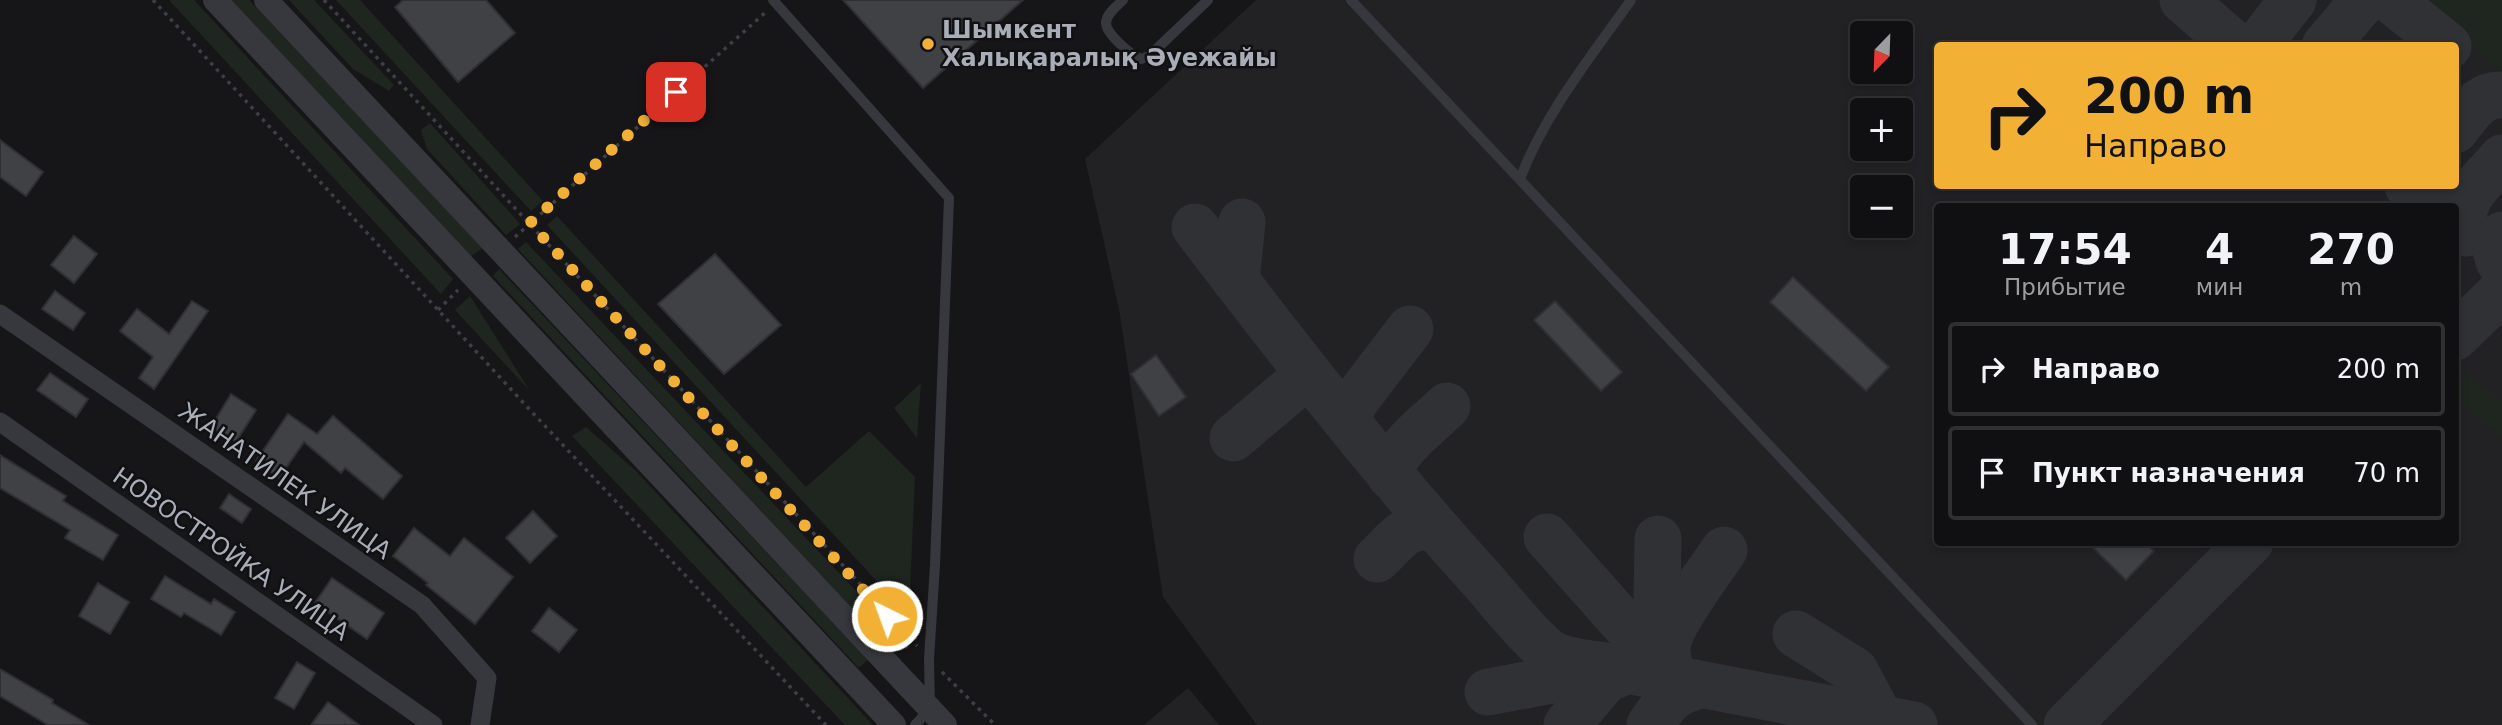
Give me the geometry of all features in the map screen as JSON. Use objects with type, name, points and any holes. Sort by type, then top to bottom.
[{"type":"street","points":[[215,0],[894,725]]},
{"type":"street","points":[[266,0],[930,720]]},
{"type":"street","name":"ЖАНАТИЛЕК УЛИЦА","points":[[0,314],[422,605],[487,678],[480,725]]},
{"type":"street","name":"НОВОСТРОЙКА УЛИЦА","points":[[0,422],[433,725]]},
{"type":"lane","points":[[1123,0],[1108,16],[1108,31],[1132,55],[1141,59],[1149,56],[1208,0]]},
{"type":"lane","points":[[1351,0],[2032,725]]},
{"type":"lane","points":[[1520,179],[1547,120],[1631,0]]},
{"type":"lane","points":[[775,1],[949,198],[929,659],[930,720]]},
{"type":"path","points":[[153,0],[530,410],[826,725]]},
{"type":"path","points":[[324,0],[887,616],[995,725]]},
{"type":"path","points":[[530,223],[775,1]]},
{"type":"shaded area","points":[[169,0],[194,0],[453,279],[441,294]]},
{"type":"shaded area","points":[[230,0],[249,0],[483,248],[470,257]]},
{"type":"shaded area","points":[[289,0],[314,0],[394,85],[389,91],[353,69]]},
{"type":"shaded area","points":[[336,0],[360,0],[543,201],[531,211]]},
{"type":"shaded area","name":"Шымкент Халықаралық Әуежайы","points":[[1256,0],[2502,0],[2502,725],[1257,725],[1163,597],[1119,309],[1085,159]]},
{"type":"shaded area","points":[[2416,0],[2502,0],[2502,71]]},
{"type":"shaded area","points":[[430,123],[520,224],[506,235],[427,149],[421,130]]},
{"type":"shaded area","points":[[557,216],[806,487],[869,431],[915,477],[909,616],[547,225]]},
{"type":"shaded area","points":[[526,242],[910,648],[893,653],[518,249]]},
{"type":"shaded area","points":[[499,269],[868,660],[859,668],[493,276]]},
{"type":"shaded area","points":[[470,296],[530,391],[455,310]]},
{"type":"shaded area","points":[[2459,370],[2502,400],[2502,438],[2459,401]]},
{"type":"shaded area","points":[[921,383],[917,438],[894,408]]},
{"type":"shaded area","points":[[586,427],[635,470],[873,725],[845,725],[572,436]]},
{"type":"shaded area","points":[[1188,688],[1219,725],[1144,725]]},
{"type":"building","points":[[403,0],[486,0],[515,33],[458,82],[395,7]]},
{"type":"building","name":"Шымкент Халықаралық Әуежайы","points":[[843,0],[1023,0],[923,88]]},
{"type":"building","points":[[0,140],[43,172],[26,196],[0,177]]},
{"type":"building","points":[[74,236],[97,254],[74,283],[51,265]]},
{"type":"building","points":[[715,254],[781,325],[724,374],[658,304]]},
{"type":"building","points":[[1793,277],[1889,367],[1866,391],[1770,302]]},
{"type":"building","points":[[55,291],[85,313],[73,330],[42,309]]},
{"type":"building","points":[[192,301],[208,311],[154,389],[139,378],[153,357],[120,331],[137,309],[169,334]]},
{"type":"building","points":[[1555,301],[1622,372],[1601,391],[1534,320]]},
{"type":"building","points":[[1156,355],[1186,397],[1159,416],[1131,374]]},
{"type":"building","points":[[50,373],[88,399],[76,417],[37,390]]},
{"type":"building","points":[[231,394],[256,410],[236,442],[211,427]]},
{"type":"building","points":[[288,414],[317,434],[333,416],[402,476],[383,499],[345,468],[341,473],[304,442],[279,478],[256,461]]},
{"type":"building","points":[[0,455],[66,496],[63,501],[118,535],[103,560],[65,538],[70,530],[0,488]]},
{"type":"building","points":[[229,494],[251,509],[242,523],[220,508]]},
{"type":"building","points":[[533,511],[557,536],[530,563],[506,538]]},
{"type":"building","points":[[414,528],[450,556],[464,538],[513,577],[475,624],[393,556]]},
{"type":"building","points":[[2091,546],[2148,546],[2154,551],[2126,580]]},
{"type":"building","points":[[165,576],[211,604],[214,599],[235,612],[221,635],[184,613],[181,617],[151,599]]},
{"type":"building","points":[[332,578],[384,613],[367,639],[315,603]]},
{"type":"building","points":[[98,583],[129,602],[110,634],[79,616]]},
{"type":"building","points":[[549,608],[577,630],[559,652],[532,631]]},
{"type":"building","points":[[297,662],[315,673],[294,709],[275,698]]},
{"type":"building","points":[[0,669],[89,725],[48,725],[0,696]]},
{"type":"building","points":[[328,702],[359,725],[311,725]]},
{"type":"taxiway","points":[[2183,0],[2231,42]]},
{"type":"taxiway","points":[[2260,42],[2293,0]]},
{"type":"taxiway","points":[[2328,42],[2364,0]]},
{"type":"taxiway","points":[[2391,0],[2443,42]]},
{"type":"taxiway","points":[[2459,125],[2480,101],[2502,95]]},
{"type":"taxiway","points":[[2466,233],[2464,211],[2467,201],[2502,158]]},
{"type":"taxiway","points":[[2412,189],[2429,203]]},
{"type":"taxiway","points":[[1236,281],[1242,222]]},
{"type":"taxiway","points":[[1195,227],[1372,452],[1528,633],[1560,658],[1616,668]]},
{"type":"taxiway","points":[[2499,261],[2496,250],[2502,235]]},
{"type":"taxiway","points":[[2459,333],[2502,291]]},
{"type":"taxiway","points":[[1349,424],[1355,401],[1410,329]]},
{"type":"taxiway","points":[[1233,438],[1297,384],[1308,382],[1317,386]]},
{"type":"taxiway","points":[[1390,475],[1392,466],[1404,447],[1447,406]]},
{"type":"taxiway","points":[[1377,559],[1397,539],[1411,530],[1418,527],[1437,530]]},
{"type":"taxiway","points":[[1547,537],[1673,679],[1667,651],[1668,641],[1685,608],[1724,550]]},
{"type":"taxiway","points":[[1656,657],[1658,539]]},
{"type":"taxiway","points":[[2067,725],[2246,546]]},
{"type":"taxiway","points":[[1796,634],[1855,671],[1880,718]]},
{"type":"taxiway","points":[[1488,692],[1616,668],[1914,725]]},
{"type":"taxiway","points":[[1567,725],[1606,679],[1628,670]]},
{"type":"taxiway","points":[[1650,725],[1676,695],[1701,685]]},
{"type":"place","name":"Шымкент Халықаралық Әуежайы","points":[[928,44]]},
{"type":"route","points":[[676,92],[530,223],[887,616]]}]
